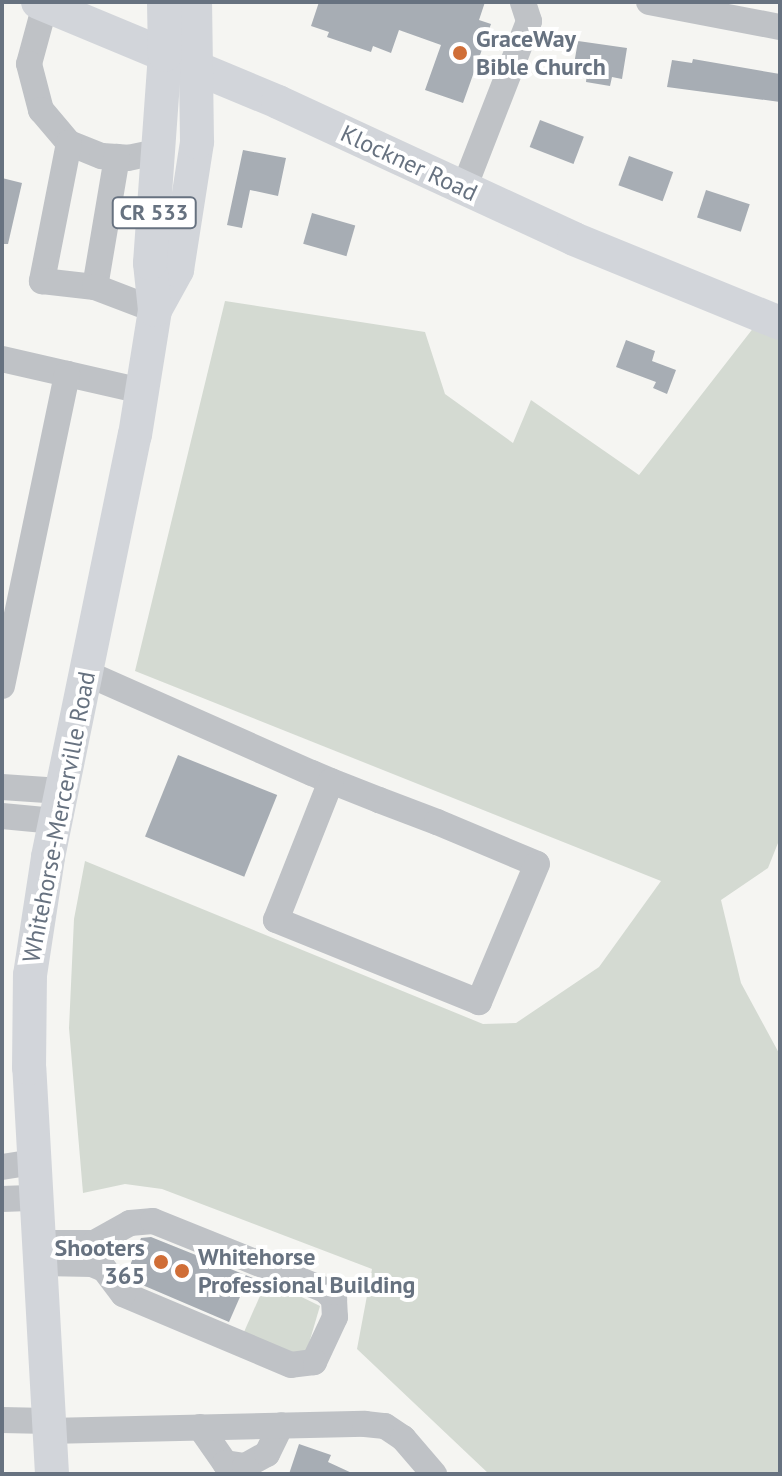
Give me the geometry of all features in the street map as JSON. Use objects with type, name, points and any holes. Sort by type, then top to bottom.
[{"type":"main road","name":"Whitehorse-Mercerville Road","points":[[52,1474],[36,1198],[18,1164],[30,975],[58,806],[142,391],[155,310],[150,263],[160,151],[165,55],[164,2]]},
{"type":"main road","name":"Whitehorse-Mercerville Road","points":[[155,310],[177,270],[186,227],[200,118],[195,2]]},
{"type":"main road","name":"Klockner Road","points":[[41,4],[199,69],[464,188],[780,323]]},
{"type":"street","points":[[464,188],[529,21],[523,2]]},
{"type":"street","points":[[649,2],[780,27]]},
{"type":"street","points":[[41,4],[29,64],[41,110],[69,143],[117,157],[160,151]]},
{"type":"street","points":[[69,143],[42,281],[95,287],[155,310]]},
{"type":"street","points":[[95,287],[117,157]]},
{"type":"street","points":[[2,359],[142,391]]},
{"type":"street","points":[[2,686],[67,374]]},
{"type":"street","points":[[86,673],[331,781],[537,864],[479,1002],[276,920],[331,781]]},
{"type":"street","points":[[2,787],[58,806]]},
{"type":"street","points":[[2,816],[58,806]]},
{"type":"street","points":[[2,1199],[36,1198]]},
{"type":"street","points":[[153,1221],[325,1290],[334,1299],[335,1317],[314,1362],[291,1365],[123,1294],[104,1269],[41,1253],[108,1238],[130,1223],[153,1221]]},
{"type":"street","points":[[104,1269],[108,1238]]},
{"type":"street","points":[[2,1420],[48,1426],[385,1426],[432,1466],[434,1474]]},
{"type":"street","points":[[200,1427],[225,1463],[245,1466],[267,1454],[281,1425]]},
{"type":"shaded area","points":[[225,301],[425,332],[445,394],[513,443],[531,400],[639,475],[765,313],[780,320],[780,838],[768,868],[721,900],[741,983],[780,1055],[780,1474],[489,1474],[357,1349],[372,1269],[162,1189],[125,1184],[83,1193],[69,1028],[74,919],[85,861],[483,1024],[516,1023],[599,967],[661,881],[135,671]]},
{"type":"shaded area","points":[[267,1280],[320,1306],[307,1350],[294,1354],[244,1332]]},
{"type":"building","name":"GraceWay Bible Church","points":[[319,2],[485,2],[479,20],[491,24],[463,103],[425,90],[441,45],[399,30],[391,53],[373,46],[371,52],[327,37],[329,32],[311,26]]},
{"type":"building","points":[[578,41],[627,48],[622,79],[612,77],[610,86],[586,82],[587,72],[573,70]]},
{"type":"building","points":[[693,59],[780,74],[780,102],[667,87],[672,60],[692,63]]},
{"type":"building","points":[[540,120],[584,137],[573,164],[530,147]]},
{"type":"building","points":[[243,150],[286,158],[278,196],[250,190],[242,228],[227,225]]},
{"type":"building","points":[[629,156],[673,172],[663,201],[618,185]]},
{"type":"building","points":[[2,178],[22,183],[8,244],[2,244]]},
{"type":"building","points":[[706,190],[750,204],[741,232],[697,218]]},
{"type":"building","points":[[312,213],[355,225],[346,256],[303,244]]},
{"type":"building","points":[[626,340],[655,351],[652,361],[676,370],[667,394],[653,388],[656,382],[616,367]]},
{"type":"building","points":[[178,755],[277,795],[244,877],[145,837]]},
{"type":"building","name":"Whitehorse Professional Building","points":[[151,1237],[258,1280],[252,1294],[243,1290],[229,1322],[133,1281],[127,1273],[141,1238]]},
{"type":"building","points":[[299,1444],[331,1455],[328,1462],[354,1474],[289,1474]]},
{"type":"place","name":"GraceWay Bible Church","points":[[460,53]]},
{"type":"place","name":"Shooters 365","points":[[161,1262]]},
{"type":"place","name":"Whitehorse Professional Building","points":[[182,1271]]}]
